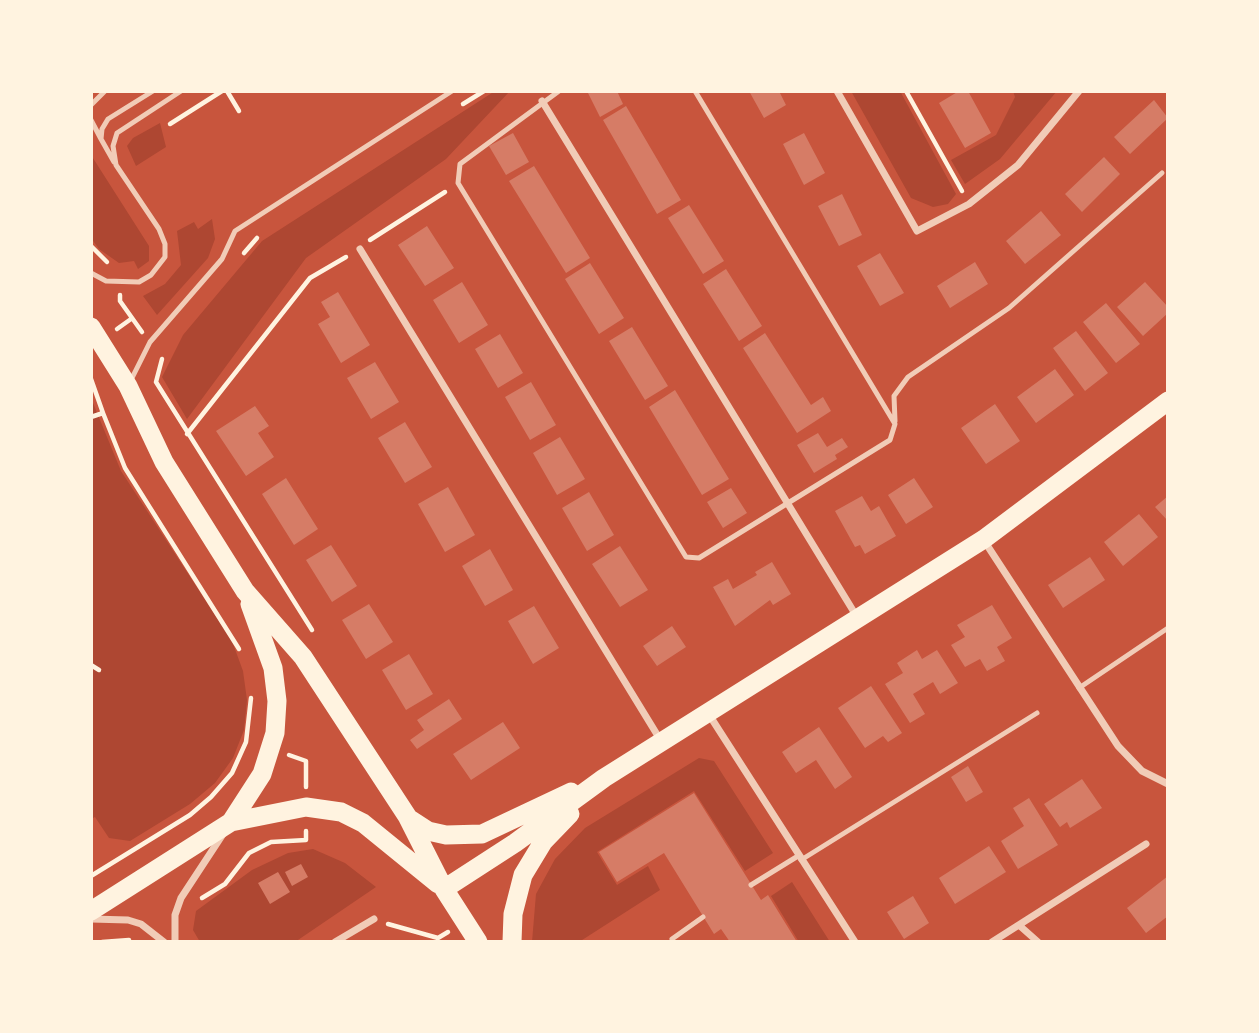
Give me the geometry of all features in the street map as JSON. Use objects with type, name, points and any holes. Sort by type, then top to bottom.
[{"type":"highway","points":[[91,327],[128,386],[164,462],[245,592],[303,657],[407,817],[444,889],[478,942]]},
{"type":"highway","points":[[444,889],[515,844],[604,778],[984,539],[1168,401]]},
{"type":"highway","points":[[231,822],[262,774],[270,749],[277,701],[273,668],[245,592]]},
{"type":"highway","points":[[407,817],[428,831],[446,835],[482,834],[604,778]]},
{"type":"highway","points":[[512,942],[513,914],[523,875],[543,842],[604,778]]},
{"type":"highway","points":[[91,911],[231,822],[306,807],[341,812],[362,822],[444,889]]},
{"type":"street","points":[[837,91],[918,231],[969,204],[1018,165],[1079,91]]},
{"type":"street","points":[[541,101],[859,620]]},
{"type":"street","points":[[360,248],[662,742]]},
{"type":"street","points":[[984,539],[1118,746],[1142,771],[1168,784]]},
{"type":"street","points":[[708,713],[855,942]]},
{"type":"street","points":[[175,942],[175,915],[181,898],[231,822]]},
{"type":"street","points":[[992,942],[1146,844]]},
{"type":"street","points":[[91,919],[128,920],[141,924],[164,942]]},
{"type":"street","points":[[335,942],[374,919]]},
{"type":"street","points":[[1020,926],[1038,942]]},
{"type":"lane","points":[[91,104],[105,91]]},
{"type":"lane","points":[[101,139],[102,129],[108,119],[153,91]]},
{"type":"lane","points":[[116,165],[113,146],[117,133],[181,91]]},
{"type":"lane","points":[[128,386],[150,342],[222,259],[235,232],[452,91]]},
{"type":"lane","points":[[559,91],[541,101],[460,164],[457,183],[686,557],[699,558],[890,440],[895,424],[894,396],[908,377],[1009,308],[1163,173]]},
{"type":"lane","points":[[695,91],[895,424]]},
{"type":"lane","points":[[91,120],[165,244],[165,257],[151,275],[139,282],[106,281],[91,273]]},
{"type":"lane","points":[[1079,688],[1168,628]]},
{"type":"lane","points":[[751,885],[800,858],[1037,713]]},
{"type":"lane","points":[[671,939],[704,917]]},
{"type":"path","points":[[170,124],[224,91],[239,111]]},
{"type":"path","points":[[461,106],[484,91]]},
{"type":"path","points":[[906,91],[969,204]]},
{"type":"path","points":[[187,434],[310,278],[457,183]]},
{"type":"path","points":[[242,256],[259,235]]},
{"type":"path","points":[[91,246],[111,265],[121,268],[120,301],[162,357]]},
{"type":"path","points":[[168,347],[162,357],[156,382],[314,634]]},
{"type":"path","points":[[91,379],[125,468],[234,638],[243,659]]},
{"type":"path","points":[[91,416],[103,413]]},
{"type":"path","points":[[91,665],[99,670]]},
{"type":"path","points":[[91,876],[190,815],[211,797],[232,773],[250,726],[250,689]]},
{"type":"path","points":[[197,902],[225,884],[248,853],[271,842],[306,840],[306,761],[246,742]]},
{"type":"path","points":[[102,942],[127,939],[132,942]]},
{"type":"shaded area","points":[[495,91],[510,91],[446,159],[306,258],[187,419],[162,377],[183,335],[262,241]]},
{"type":"shaded area","points":[[851,91],[900,91],[956,194],[948,204],[933,207],[911,198]]},
{"type":"shaded area","points":[[1013,91],[1057,91],[1000,159],[965,184],[951,160],[996,135],[1015,97]]},
{"type":"shaded area","points":[[160,123],[166,147],[136,166],[127,146],[133,138]]},
{"type":"shaded area","points":[[91,155],[149,246],[149,261],[138,269],[134,261],[119,263],[99,249],[91,238]]},
{"type":"shaded area","points":[[212,219],[215,239],[208,258],[157,315],[143,296],[165,284],[181,265],[177,231],[194,222],[198,229]]},
{"type":"shaded area","points":[[91,398],[121,471],[232,641],[243,671],[247,700],[244,730],[233,758],[215,783],[190,804],[130,841],[109,838],[95,817],[91,819]]},
{"type":"shaded area","points":[[699,758],[714,761],[773,853],[745,871],[694,791],[597,852],[617,885],[648,866],[660,890],[579,942],[532,942],[536,894],[555,859],[585,828]]},
{"type":"shaded area","points":[[313,849],[345,863],[376,887],[295,942],[200,942],[193,930],[196,911],[252,870],[288,853]]},
{"type":"shaded area","points":[[792,882],[830,942],[799,942],[771,896]]},
{"type":"building","points":[[587,91],[617,91],[623,104],[600,117]]},
{"type":"building","points":[[749,91],[779,91],[786,105],[764,118]]},
{"type":"building","points":[[959,91],[968,91],[991,133],[965,148],[939,103]]},
{"type":"building","points":[[1154,100],[1168,118],[1130,154],[1114,137]]},
{"type":"building","points":[[626,106],[681,200],[657,214],[603,120]]},
{"type":"building","points":[[513,133],[529,162],[506,175],[489,146]]},
{"type":"building","points":[[804,133],[825,173],[804,185],[783,144]]},
{"type":"building","points":[[1104,157],[1120,174],[1082,212],[1065,194]]},
{"type":"building","points":[[534,166],[590,258],[566,273],[509,181]]},
{"type":"building","points":[[842,194],[862,235],[839,246],[818,206]]},
{"type":"building","points":[[689,205],[724,261],[703,274],[668,218]]},
{"type":"building","points":[[1041,211],[1061,235],[1025,264],[1006,241]]},
{"type":"building","points":[[427,226],[454,268],[425,286],[398,245]]},
{"type":"building","points":[[880,253],[904,293],[880,306],[857,266]]},
{"type":"building","points":[[975,262],[988,284],[950,308],[937,286]]},
{"type":"building","points":[[590,263],[624,318],[599,334],[565,279]]},
{"type":"building","points":[[726,269],[762,326],[739,341],[703,284]]},
{"type":"building","points":[[462,282],[488,325],[459,343],[433,300]]},
{"type":"building","points":[[1145,282],[1168,307],[1168,313],[1143,336],[1117,307]]},
{"type":"building","points":[[338,292],[370,345],[341,363],[318,324],[330,317],[321,302]]},
{"type":"building","points":[[1106,303],[1140,344],[1116,363],[1083,322]]},
{"type":"building","points":[[632,327],[668,386],[645,400],[609,341]]},
{"type":"building","points":[[1076,331],[1108,373],[1085,391],[1053,348]]},
{"type":"building","points":[[765,333],[811,405],[823,397],[831,411],[797,433],[743,348]]},
{"type":"building","points":[[500,334],[523,373],[498,388],[475,349]]},
{"type":"building","points":[[375,362],[399,402],[371,419],[347,378]]},
{"type":"building","points":[[1055,369],[1074,395],[1036,423],[1017,397]]},
{"type":"building","points":[[531,382],[556,425],[530,440],[505,397]]},
{"type":"building","points":[[675,390],[729,479],[702,495],[649,407]]},
{"type":"building","points":[[995,404],[1020,441],[986,464],[961,428]]},
{"type":"building","points":[[255,406],[269,426],[258,433],[274,457],[246,476],[216,431]]},
{"type":"building","points":[[405,422],[432,467],[405,483],[378,438]]},
{"type":"building","points":[[818,433],[827,447],[842,438],[848,447],[835,455],[837,459],[814,473],[797,445]]},
{"type":"building","points":[[560,437],[585,479],[557,495],[533,453]]},
{"type":"building","points":[[286,478],[318,529],[294,545],[262,494]]},
{"type":"building","points":[[914,478],[933,507],[906,524],[888,495]]},
{"type":"building","points":[[448,487],[475,535],[445,552],[418,504]]},
{"type":"building","points":[[731,488],[747,513],[723,528],[707,502]]},
{"type":"building","points":[[589,492],[614,535],[587,551],[562,508]]},
{"type":"building","points":[[862,496],[871,511],[879,506],[896,536],[865,554],[860,545],[855,547],[835,511]]},
{"type":"building","points":[[1168,496],[1168,521],[1155,507]]},
{"type":"building","points":[[1139,514],[1158,537],[1123,566],[1104,542]]},
{"type":"building","points":[[331,545],[357,586],[332,602],[306,560]]},
{"type":"building","points":[[620,546],[648,590],[620,607],[592,564]]},
{"type":"building","points":[[490,549],[513,590],[485,606],[462,566]]},
{"type":"building","points":[[1090,557],[1105,580],[1063,608],[1048,585]]},
{"type":"building","points":[[772,562],[791,594],[773,605],[770,600],[735,626],[713,587],[728,579],[733,589],[757,575],[755,572]]},
{"type":"building","points":[[369,604],[393,642],[366,659],[342,620]]},
{"type":"building","points":[[992,605],[1012,638],[997,647],[1005,661],[987,671],[980,659],[965,667],[951,645],[965,637],[957,625]]},
{"type":"building","points":[[534,606],[559,648],[533,664],[508,621]]},
{"type":"building","points":[[672,626],[686,647],[657,666],[643,646]]},
{"type":"building","points":[[917,650],[922,659],[937,650],[958,683],[940,694],[933,682],[913,694],[925,714],[910,723],[885,684],[903,673],[897,663]]},
{"type":"building","points":[[409,654],[433,694],[406,710],[382,670]]},
{"type":"building","points":[[871,686],[902,733],[888,742],[883,736],[865,748],[838,708]]},
{"type":"building","points":[[449,699],[462,719],[417,749],[410,740],[424,730],[417,720]]},
{"type":"building","points":[[503,722],[520,748],[471,780],[453,754]]},
{"type":"building","points":[[819,727],[852,777],[835,789],[816,760],[796,773],[782,752]]},
{"type":"building","points":[[968,766],[983,792],[966,802],[951,777]]},
{"type":"building","points":[[1082,779],[1102,808],[1070,828],[1067,822],[1060,827],[1044,804]]},
{"type":"building","points":[[694,793],[761,900],[768,895],[797,942],[730,942],[721,929],[714,934],[664,853],[617,882],[599,852]]},
{"type":"building","points":[[1029,798],[1058,845],[1018,869],[1001,841],[1024,826],[1013,808]]},
{"type":"building","points":[[989,846],[1006,872],[955,904],[939,878]]},
{"type":"building","points":[[301,864],[308,877],[292,886],[285,872]]},
{"type":"building","points":[[278,872],[290,892],[270,904],[258,883]]},
{"type":"building","points":[[1168,876],[1168,916],[1146,933],[1127,908]]},
{"type":"building","points":[[913,896],[929,923],[904,939],[887,912]]}]
